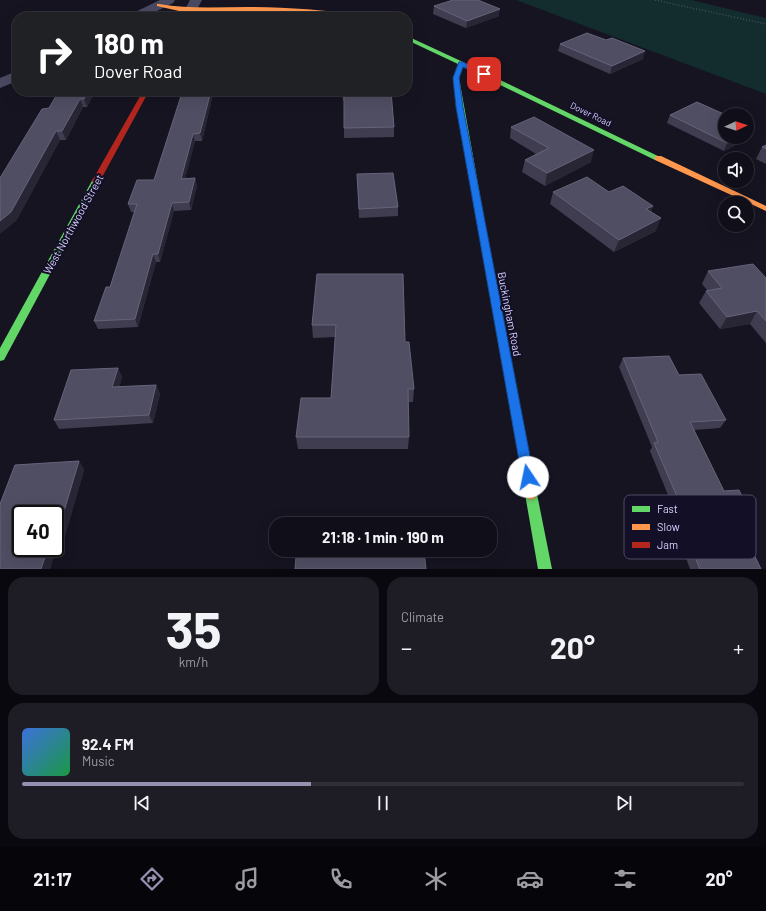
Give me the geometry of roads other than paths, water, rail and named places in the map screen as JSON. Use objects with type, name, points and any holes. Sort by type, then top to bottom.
[{"type":"street","points":[[145,12],[164,2],[179,9],[310,10],[334,12]]},
{"type":"street","name":"Dover Road","points":[[412,40],[766,209]]},
{"type":"street","name":"Buckingham Road","points":[[461,64],[456,78],[460,107],[545,569]]},
{"type":"street","points":[[0,84],[12,78]]},
{"type":"street","name":"West Northwood Street","points":[[0,357],[143,96]]}]
